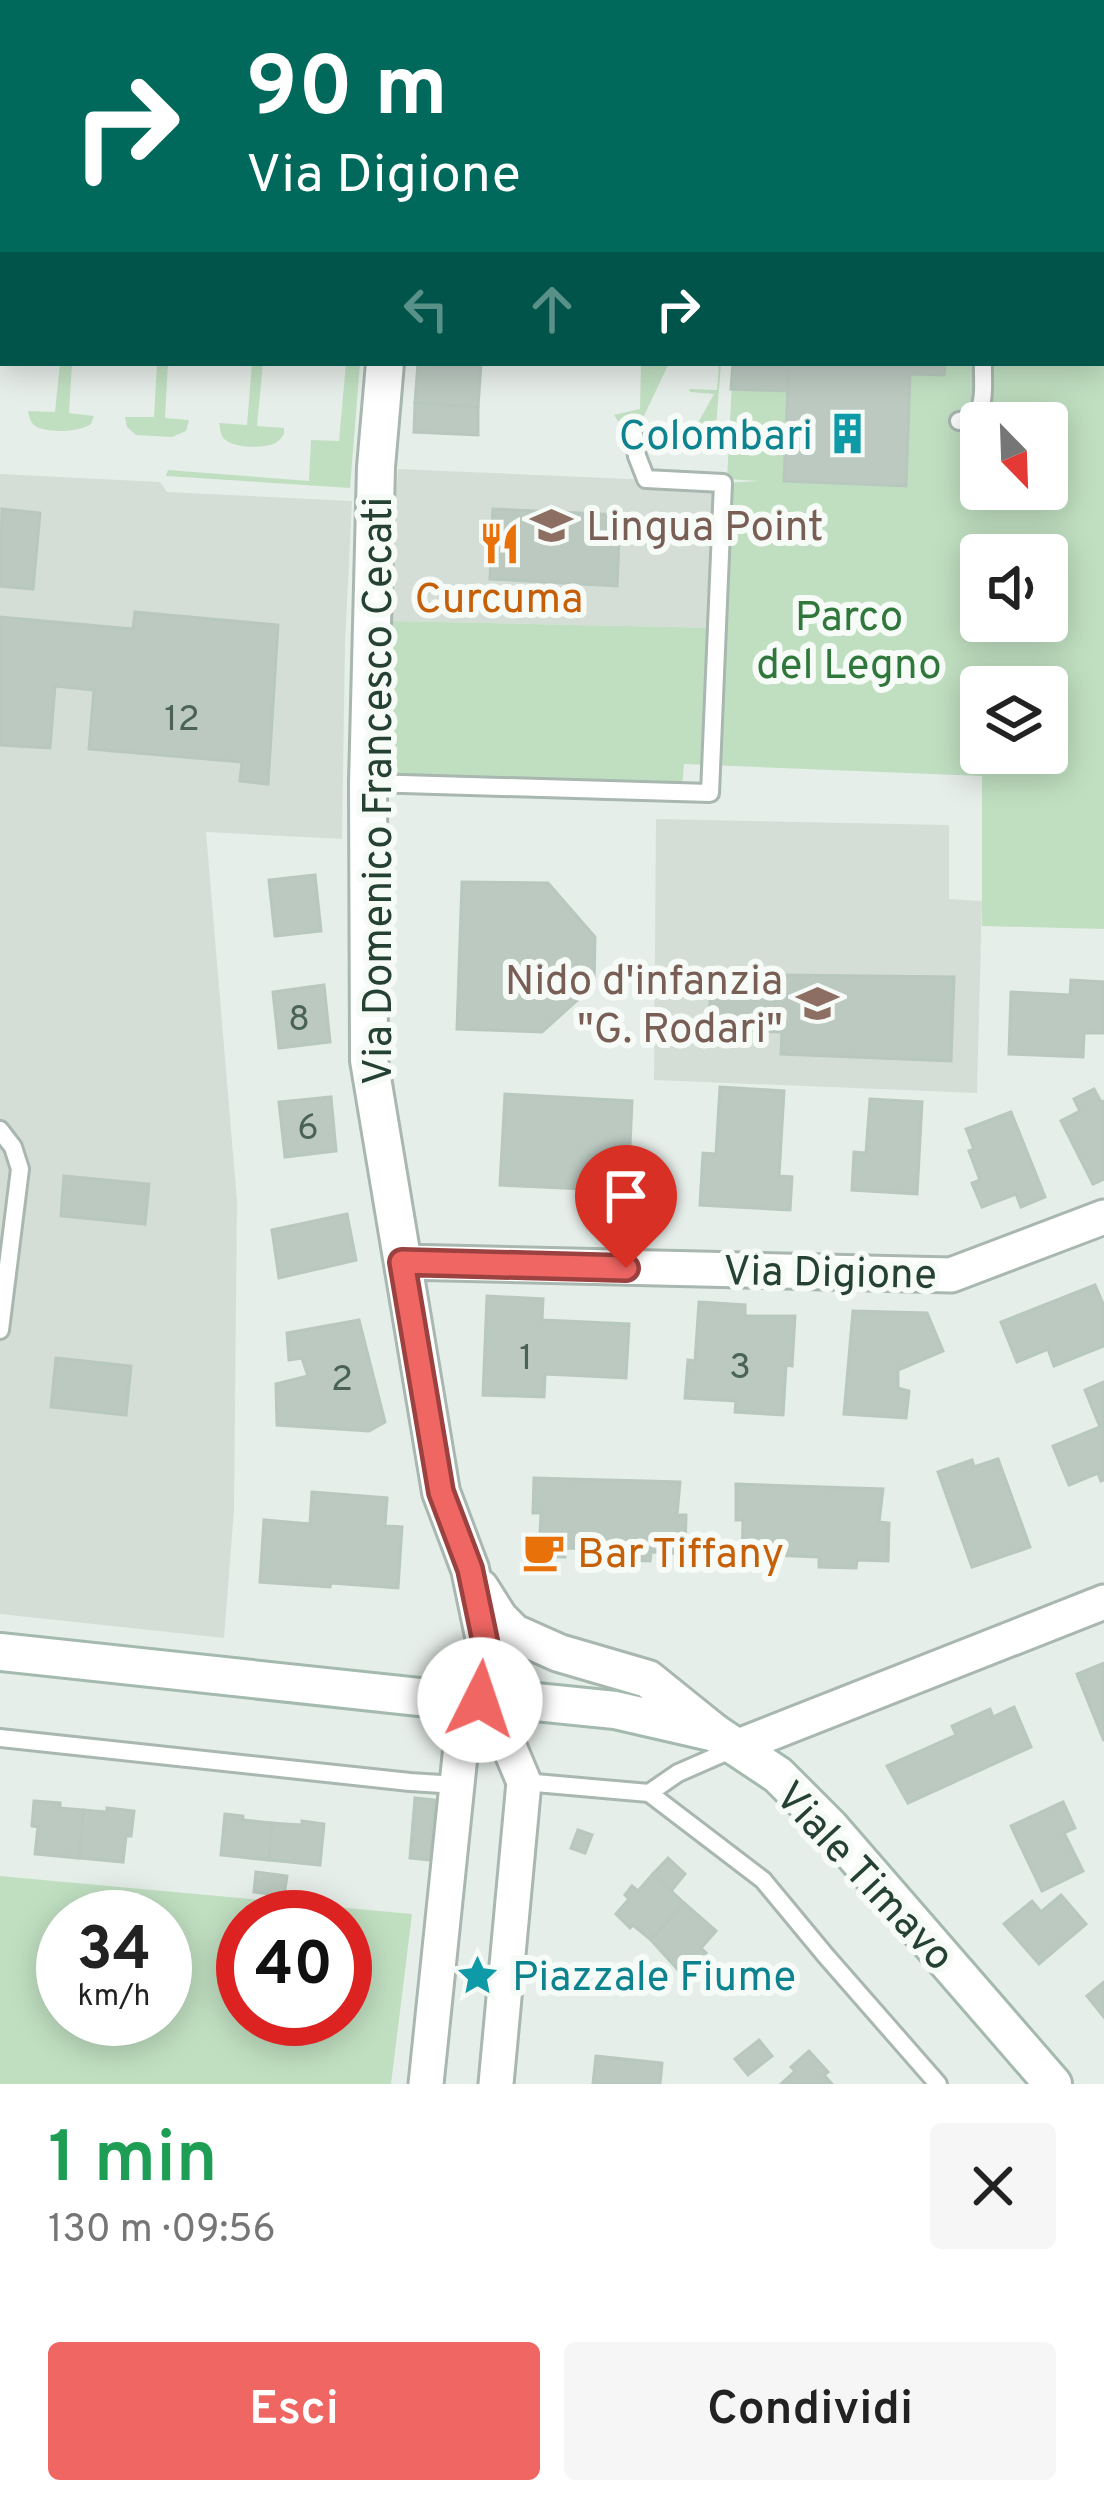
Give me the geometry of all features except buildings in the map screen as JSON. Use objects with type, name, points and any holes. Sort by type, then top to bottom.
[{"type":"street","name":"Via Domenico Francesco Cecati","points":[[385,366],[376,467],[368,783],[369,1060],[441,1492],[470,1569],[480,1700]]},
{"type":"street","name":"Via Digione","points":[[402,1262],[951,1274],[1104,1217]]},
{"type":"street","points":[[470,1569],[499,1618],[514,1633],[559,1653],[648,1679],[726,1740],[1104,1602]]},
{"type":"street","name":"Viale Timavo","points":[[0,1652],[438,1699],[615,1710],[726,1740],[778,1775],[830,1827],[1053,2084]]},
{"type":"street","points":[[480,1700],[524,1782],[496,2084]]},
{"type":"street","points":[[426,2084],[461,1745],[480,1700]]},
{"type":"lane","points":[[959,421],[972,419],[980,410],[983,366]]},
{"type":"lane","points":[[368,783],[710,793],[723,483],[646,479],[634,436]]},
{"type":"lane","points":[[0,1130],[13,1147],[20,1169],[0,1330]]},
{"type":"lane","points":[[0,1738],[457,1785]]},
{"type":"lane","points":[[649,1793],[726,1740]]},
{"type":"lane","points":[[524,1782],[649,1793],[763,1880],[938,2084]]},
{"type":"shaded area","points":[[398,469],[723,483],[717,628],[391,621]]},
{"type":"shaded area","points":[[0,474],[160,482],[167,492],[352,501],[342,839],[206,832],[237,1201],[234,1510],[224,1638],[0,1614]]},
{"type":"shaded area","name":"Nido d'infanzia \"G. Rodari\"","points":[[656,819],[949,825],[949,899],[982,901],[977,1093],[654,1080]]},
{"type":"green space","points":[[60,366],[72,366],[69,413],[94,416],[86,427],[52,431],[32,423],[28,411],[55,412]]},
{"type":"green space","points":[[157,366],[168,366],[165,418],[189,420],[186,431],[172,437],[136,435],[125,417],[154,417]]},
{"type":"green space","points":[[252,366],[263,366],[257,426],[284,428],[284,434],[267,446],[244,446],[223,438],[219,423],[247,425]]},
{"type":"green space","points":[[346,366],[360,366],[350,488],[166,476],[168,470],[309,481],[311,440],[339,441]]},
{"type":"green space","points":[[641,366],[668,366],[642,420],[618,421],[614,415],[640,409]]},
{"type":"green space","points":[[721,366],[716,427],[703,445],[684,448],[714,394],[689,389],[717,390]]},
{"type":"green space","name":"Parco del Legno","points":[[733,366],[1104,366],[1104,929],[982,926],[982,776],[684,764],[682,788],[390,784],[391,621],[717,628],[723,483],[759,481],[727,479]]},
{"type":"green space","points":[[0,1876],[152,1890],[36,1890],[36,2046],[192,2046],[192,1894],[216,1896],[216,2046],[372,2046],[372,1910],[412,1914],[391,2084],[0,2084]]},
{"type":"place","name":"Colombari","points":[[847,434]]},
{"type":"place","name":"Lingua Point","points":[[552,525]]},
{"type":"place","name":"Curcuma","points":[[499,543]]},
{"type":"place","name":"Nido d'infanzia \"G. Rodari\"","points":[[817,1003]]},
{"type":"place","name":"Bar Tiffany","points":[[543,1552]]},
{"type":"place","name":"Piazzale Fiume","points":[[478,1975]]},
{"type":"route","points":[[480,1700],[488,1655],[470,1569],[441,1492],[402,1262],[626,1268]]}]
